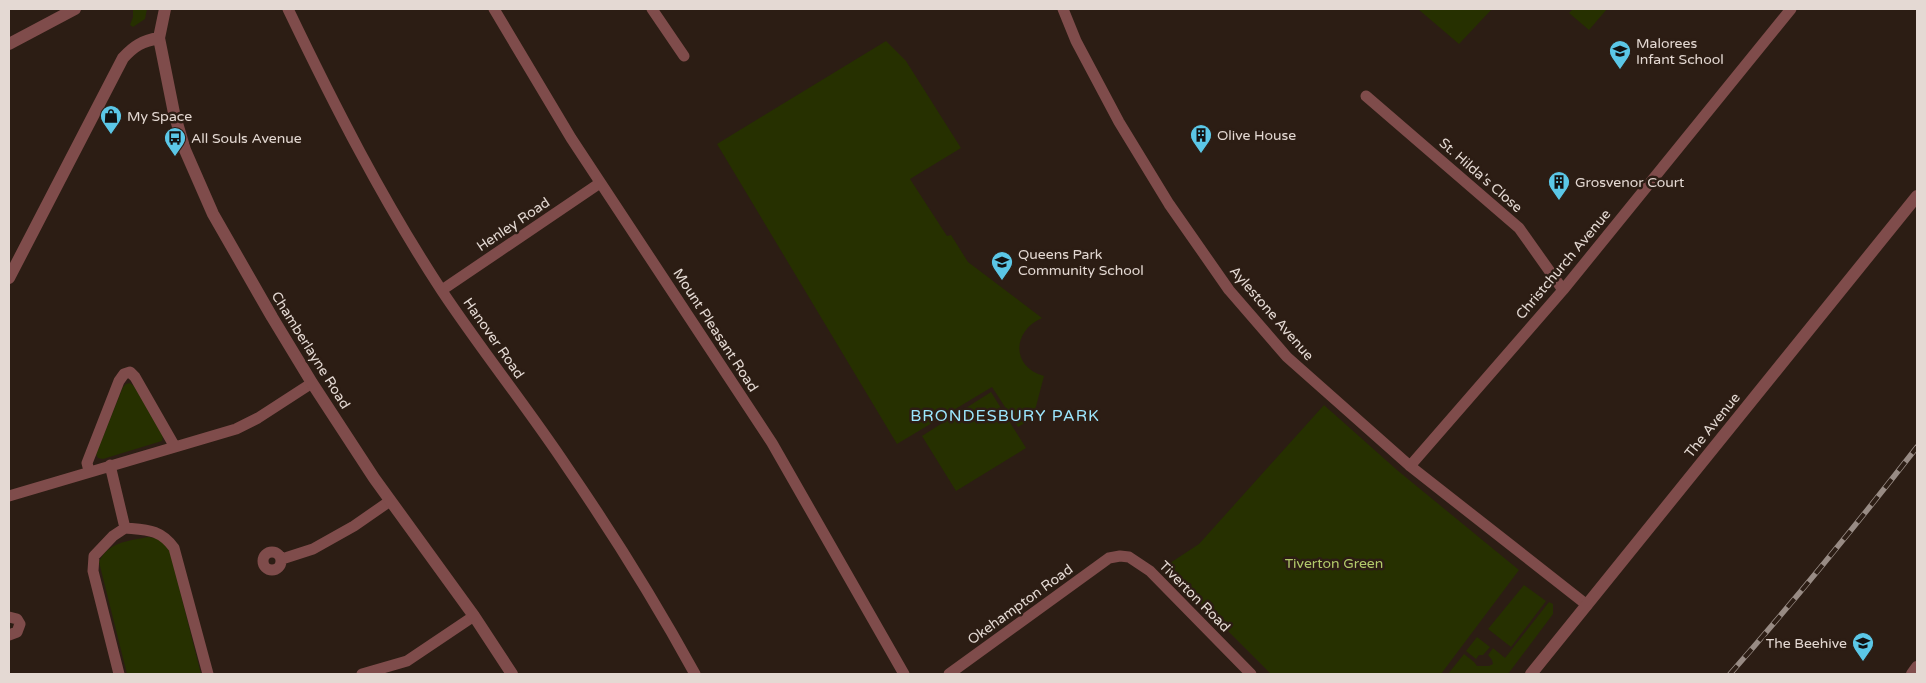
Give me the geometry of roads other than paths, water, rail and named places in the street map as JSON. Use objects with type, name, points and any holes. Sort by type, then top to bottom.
[{"type":"street","points":[[9,44],[75,9]]},
{"type":"street","name":"Chamberlayne Road","points":[[165,9],[159,38],[178,129],[200,187],[272,317],[312,383],[390,500],[474,616],[512,674]]},
{"type":"street","name":"Hanover Road","points":[[288,9],[328,92],[368,166],[442,290],[567,467],[619,546],[694,674]]},
{"type":"street","name":"Mount Pleasant Road","points":[[494,9],[566,131],[772,443],[904,674]]},
{"type":"street","points":[[652,9],[684,56]]},
{"type":"street","name":"Aylestone Avenue","points":[[1062,9],[1076,41],[1119,122],[1169,204],[1229,290],[1287,357],[1410,466],[1587,605]]},
{"type":"street","name":"Christchurch Avenue","points":[[1410,466],[1563,290],[1791,9]]},
{"type":"street","points":[[9,278],[123,58],[134,46],[144,41],[159,38]]},
{"type":"street","name":"St. Hilda's Close","points":[[1366,96],[1519,228],[1563,290]]},
{"type":"street","name":"Henley Road","points":[[442,290],[600,183]]},
{"type":"street","name":"The Avenue","points":[[1531,674],[1917,196]]},
{"type":"street","points":[[88,472],[87,464],[119,380],[124,374],[130,372],[135,377],[175,447]]},
{"type":"street","points":[[9,496],[248,424],[312,383]]},
{"type":"street","points":[[110,465],[125,528]]},
{"type":"street","points":[[282,559],[314,548],[354,526],[390,500]]},
{"type":"street","points":[[119,674],[93,571],[94,556],[113,536],[125,528],[158,533],[167,538],[174,548],[208,674]]},
{"type":"street","name":"Tiverton Road","points":[[1110,558],[1129,557],[1150,571],[1251,674]]},
{"type":"street","name":"Okehampton Road","points":[[949,674],[1110,558]]},
{"type":"street","points":[[362,674],[407,661],[474,616]]},
{"type":"street","points":[[9,617],[16,618],[20,624],[17,632],[9,635]]},
{"type":"street","points":[[1912,674],[1917,667]]},
{"type":"railway","points":[[1730,674],[1872,505],[1917,447]]},
{"type":"place","name":"Malorees Infant School","points":[[1620,70]]},
{"type":"place","name":"My Space","points":[[111,135]]},
{"type":"place","name":"Olive House","points":[[1201,154]]},
{"type":"place","name":"All Souls Avenue","points":[[175,157]]},
{"type":"place","name":"Grosvenor Court","points":[[1559,201]]},
{"type":"place","name":"Queens Park Community School","points":[[1002,281]]},
{"type":"place","name":"The Beehive","points":[[1863,662]]},
{"type":"district","name":"BRONDESBURY PARK","points":[[1005,415]]},
{"type":"park label","name":"Tiverton Green","points":[[1334,563]]}]
